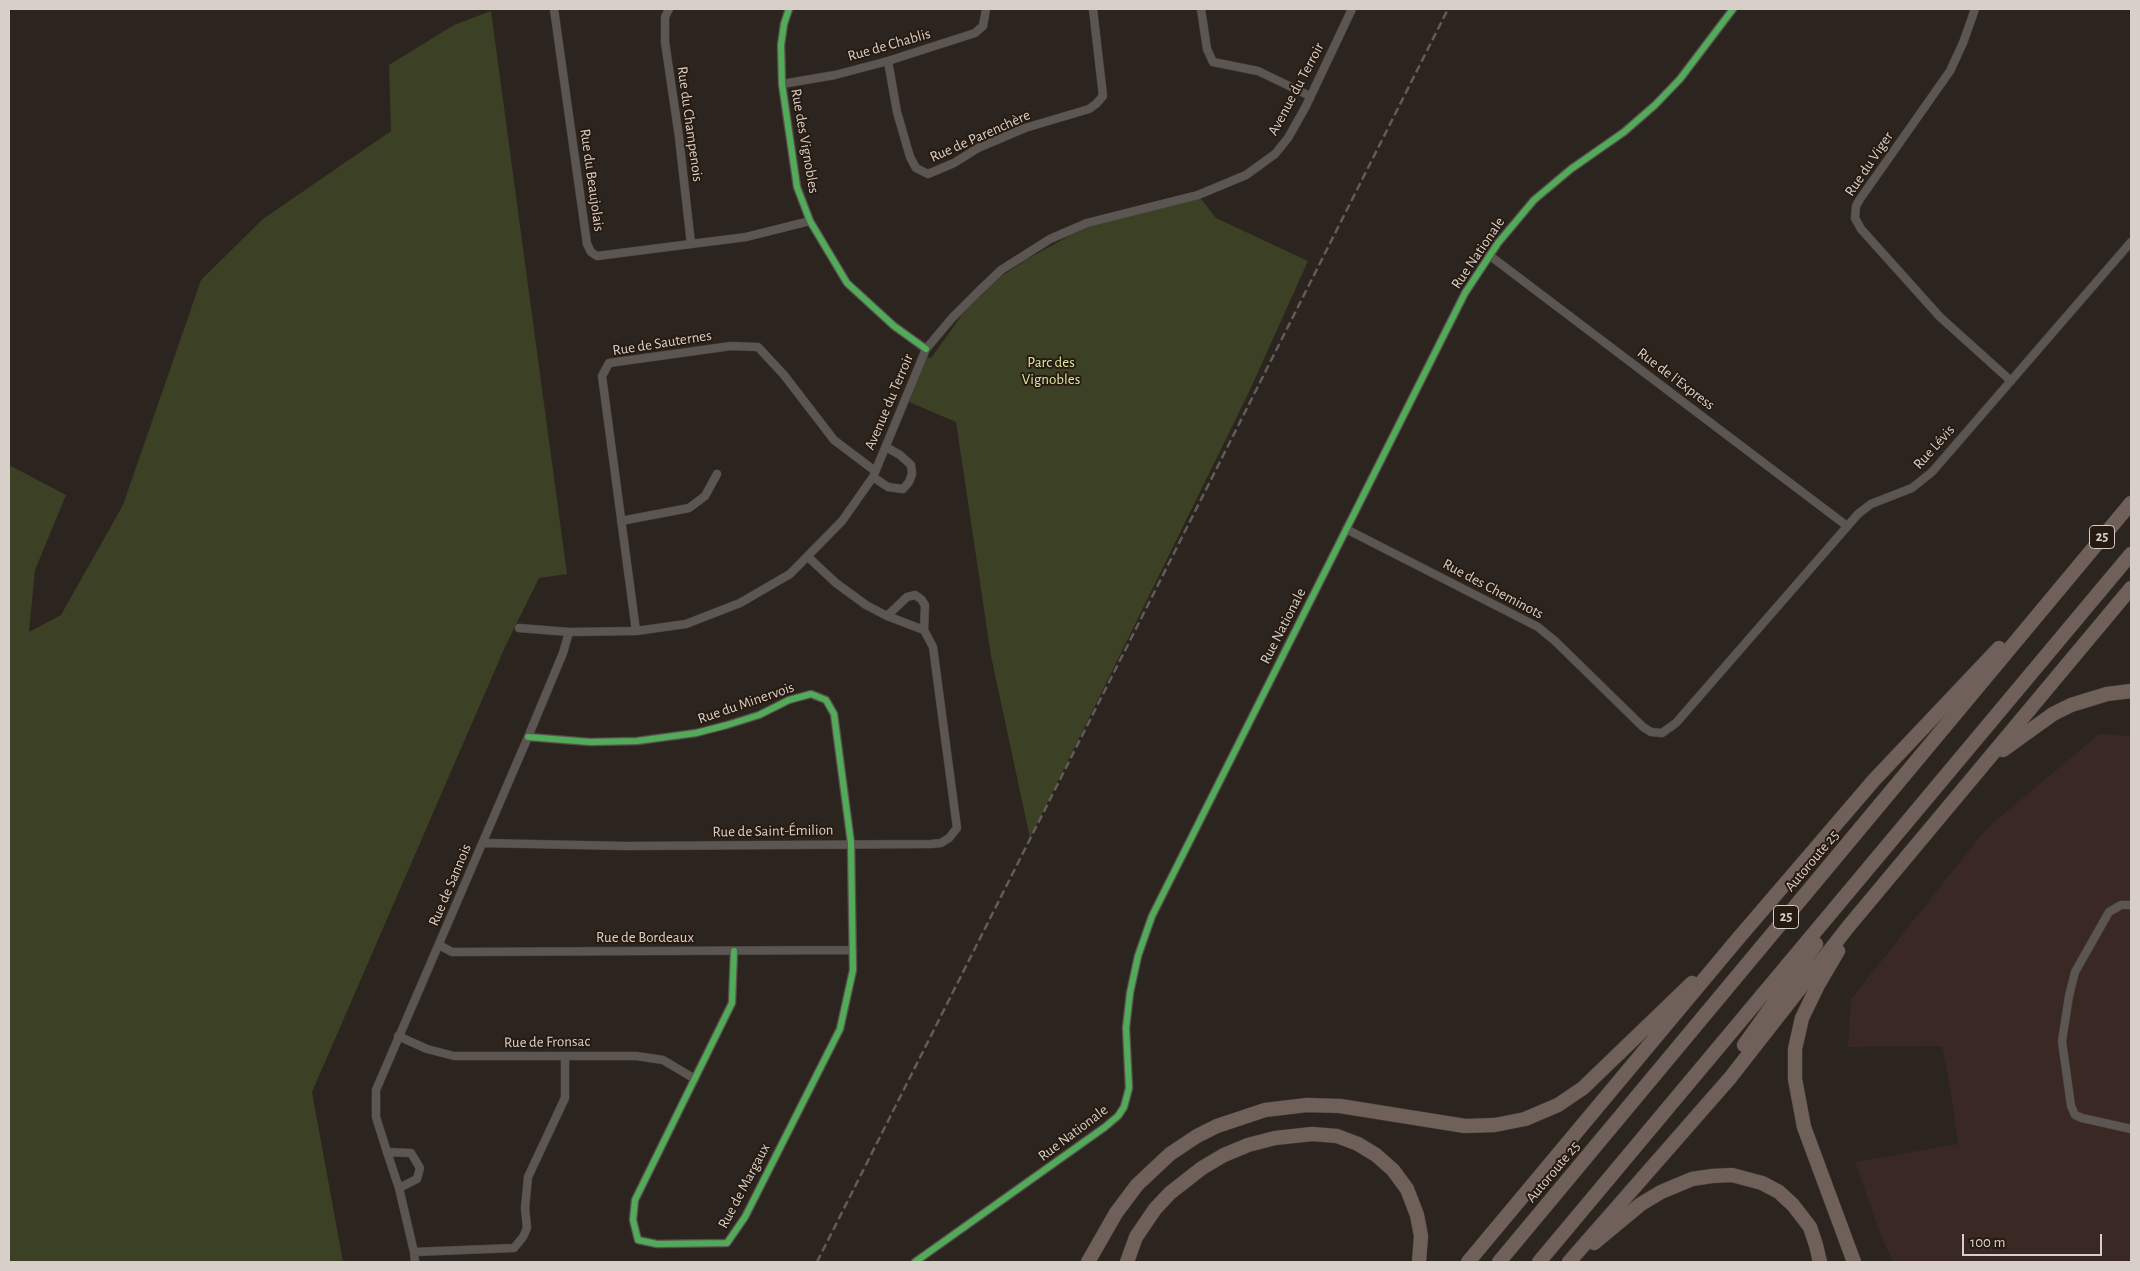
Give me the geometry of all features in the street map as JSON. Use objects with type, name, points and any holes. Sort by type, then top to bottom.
[{"type":"highway","name":"Autoroute 25","points":[[1499,1262],[2131,503]]},
{"type":"highway","name":"25","points":[[1539,1262],[2131,554]]},
{"type":"highway","points":[[1468,1262],[1874,780],[2073,572]]},
{"type":"highway","points":[[1570,1262],[1730,1078],[1848,927],[2131,588]]},
{"type":"highway","points":[[1986,762],[2062,710],[2098,696],[2131,691]]},
{"type":"highway","points":[[1638,1182],[1712,1091],[1869,868]]},
{"type":"highway","points":[[1848,927],[1832,962],[1802,1018],[1795,1049],[1794,1070],[1798,1103],[1804,1128],[1854,1262]]},
{"type":"highway","points":[[1088,1262],[1116,1213],[1129,1194],[1146,1175],[1180,1146],[1206,1131],[1234,1119],[1277,1108],[1318,1105],[1352,1108],[1455,1125],[1486,1126],[1514,1122],[1550,1110],[1574,1095],[1596,1077],[1645,1026],[1736,942]]},
{"type":"highway","points":[[1128,1262],[1136,1237],[1155,1209],[1170,1193],[1202,1168],[1224,1155],[1255,1143],[1287,1136],[1312,1134],[1337,1136],[1358,1144],[1376,1155],[1393,1170],[1407,1189],[1418,1215],[1421,1236],[1419,1262]]},
{"type":"highway","points":[[1570,1262],[1656,1195],[1692,1179],[1723,1175],[1753,1179],[1771,1187],[1786,1198],[1810,1228],[1820,1262]]},
{"type":"street","name":"Rue du Beaujolais","points":[[554,9],[587,244],[591,252],[597,256],[746,237],[810,221]]},
{"type":"street","name":"Rue du Champenois","points":[[669,9],[665,18],[665,42],[679,137],[691,244]]},
{"type":"street","name":"Rue des Vignobles","points":[[789,9],[784,24],[781,45],[782,84],[797,187],[810,221],[847,283],[894,326],[926,349]]},
{"type":"street","name":"Rue de Chablis","points":[[782,84],[835,75],[888,61],[975,33],[983,26],[986,9]]},
{"type":"street","name":"Rue de Parenchère","points":[[888,61],[897,112],[910,157],[916,168],[928,174],[954,163],[978,148],[1025,128],[1089,109],[1096,104],[1103,96],[1093,9]]},
{"type":"street","points":[[1201,9],[1207,49],[1213,62],[1258,71],[1310,96]]},
{"type":"street","name":"Avenue du Terroir","points":[[519,628],[569,632],[636,631],[686,624],[740,603],[790,574],[842,522],[874,474],[926,349],[952,318],[1001,270],[1050,239],[1087,223],[1198,194],[1246,175],[1275,154],[1288,138],[1352,9]]},
{"type":"street","name":"Rue Nationale","points":[[916,1262],[1105,1127],[1118,1116],[1124,1107],[1129,1088],[1126,1039],[1128,1005],[1134,968],[1159,900],[1465,293],[1489,255],[1516,219],[1541,194],[1571,169],[1624,132],[1663,98],[1733,9]]},
{"type":"street","name":"Rue du Viger","points":[[1975,9],[1950,71],[1860,199],[1856,206],[1855,218],[1861,229],[1940,317],[2011,381]]},
{"type":"street","name":"Rue Lévis","points":[[1658,734],[1666,731],[1676,722],[1847,526],[1871,504],[1912,488],[1926,478],[2131,242]]},
{"type":"street","name":"Rue de l'Express","points":[[1489,255],[1847,526]]},
{"type":"street","name":"Rue de Sauternes","points":[[636,631],[602,376],[609,363],[731,346],[758,347],[784,375],[834,440],[874,474]]},
{"type":"street","points":[[874,474],[888,487],[903,489],[909,482],[912,474],[911,465],[900,455],[886,447]]},
{"type":"street","points":[[622,522],[689,508],[705,496],[717,474]]},
{"type":"street","name":"Rue des Cheminots","points":[[1346,529],[1538,627],[1556,641],[1643,727],[1658,734]]},
{"type":"street","points":[[808,557],[844,589],[866,605],[887,616],[924,630],[926,605],[915,595],[907,597],[887,616]]},
{"type":"street","name":"Rue de Saint-Émilion","points":[[483,843],[673,846],[940,843],[949,838],[957,828],[932,647],[924,630]]},
{"type":"street","name":"Rue de Sannois","points":[[415,1262],[398,1188],[376,1117],[376,1090],[528,737],[563,653],[569,632]]},
{"type":"street","name":"Rue du Minervois","points":[[528,737],[590,742],[637,741],[696,733],[743,720],[789,700],[811,694],[826,700],[834,714],[851,843]]},
{"type":"street","name":"Rue de Margaux","points":[[734,951],[732,1003],[696,1080],[635,1200],[633,1220],[638,1240],[657,1244],[727,1243],[737,1231],[840,1029],[854,970],[851,843]]},
{"type":"street","points":[[2131,905],[2121,905],[2109,912],[2075,972],[2067,1006],[2062,1041],[2070,1100],[2075,1114],[2082,1118],[2131,1129]]},
{"type":"street","name":"Rue de Bordeaux","points":[[439,945],[452,952],[853,950]]},
{"type":"street","name":"Rue de Fronsac","points":[[398,1036],[427,1049],[454,1056],[636,1056],[663,1060],[696,1080]]},
{"type":"street","points":[[414,1252],[514,1248],[524,1237],[527,1228],[525,1208],[528,1177],[565,1098],[565,1056]]},
{"type":"street","points":[[387,1152],[411,1153],[420,1168],[417,1179],[398,1188]]},
{"type":"shaded area","points":[[2099,734],[2131,736],[2131,1262],[1893,1262],[1880,1233],[1855,1162],[1958,1144],[1951,1093],[1942,1046],[1848,1047],[1851,999],[1987,828]]},
{"type":"green space","points":[[491,11],[567,574],[539,578],[505,647],[312,1092],[343,1262],[9,1262],[9,465],[66,495],[35,570],[29,632],[61,615],[123,505],[201,280],[263,219],[391,131],[389,65],[454,25]]},
{"type":"green space","name":"Parc des Vignobles","points":[[1198,195],[1216,218],[1308,261],[1249,392],[1030,838],[991,656],[956,422],[909,402],[924,357],[931,358],[979,291],[1027,259],[1082,229]]},
{"type":"railway","points":[[817,1262],[1448,9]]},
{"type":"cycle path","points":[[789,9],[784,24],[781,45],[782,84],[797,187],[810,221],[847,283],[894,326],[926,349]]},
{"type":"cycle path","points":[[915,1262],[1105,1127],[1118,1116],[1124,1107],[1129,1088],[1126,1028],[1130,993],[1138,956],[1152,916],[1465,293],[1498,243],[1534,200],[1571,169],[1624,132],[1655,105],[1680,79],[1733,9]]},
{"type":"cycle path","points":[[528,737],[590,742],[637,741],[696,733],[759,715],[789,700],[811,694],[826,700],[834,714],[851,843],[853,970],[840,1029],[745,1217],[727,1243],[657,1244],[638,1240],[633,1220],[635,1200],[732,1003],[734,951]]}]
